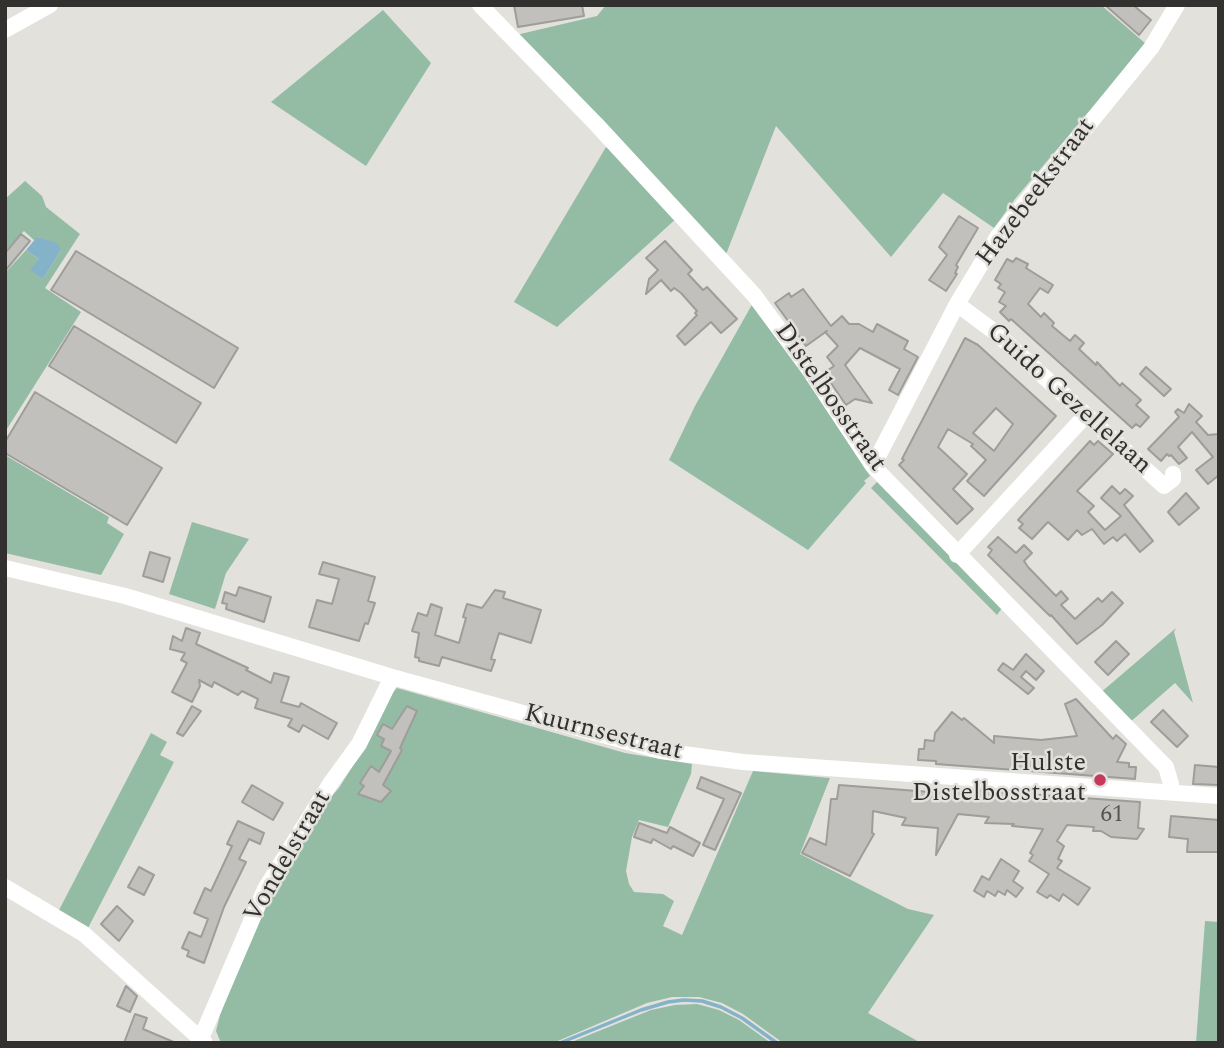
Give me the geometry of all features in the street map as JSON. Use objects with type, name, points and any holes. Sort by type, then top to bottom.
[{"type":"street","points":[[5,30],[50,5]]},
{"type":"street","name":"Distelbosstraat","points":[[480,5],[587,115],[754,295],[811,372],[873,466],[1166,767],[1171,784],[1170,792]]},
{"type":"street","name":"Hazebeekstraat","points":[[873,466],[957,304],[998,236],[1152,48],[1177,5]]},
{"type":"street","name":"Guido Gezellelaan","points":[[957,304],[996,333],[1164,486],[1173,479],[1173,474]]},
{"type":"street","points":[[957,555],[1086,415]]},
{"type":"street","name":"Kuurnsestraat","points":[[5,568],[125,596],[391,677],[661,751],[743,762],[1219,796]]},
{"type":"street","name":"Vondelstraat","points":[[202,1041],[265,889],[330,784],[359,744],[391,677]]},
{"type":"street","points":[[5,887],[84,934],[202,1041]]},
{"type":"green space","points":[[606,5],[1101,5],[1146,44],[1015,199],[994,228],[943,193],[891,257],[776,126],[725,257],[516,35],[597,16]]},
{"type":"green space","points":[[383,10],[431,63],[366,166],[271,102]]},
{"type":"green space","points":[[609,142],[678,217],[557,327],[514,302]]},
{"type":"green space","points":[[25,181],[42,196],[46,207],[80,234],[45,288],[81,312],[5,432],[5,273],[26,250],[39,259],[43,279],[61,250],[38,237],[35,241],[24,231],[5,248],[5,199]]},
{"type":"green space","points":[[754,301],[870,476],[808,550],[669,460],[695,406]]},
{"type":"green space","points":[[5,455],[109,517],[107,523],[124,534],[101,575],[5,553]]},
{"type":"green space","points":[[877,482],[1002,608],[997,615],[871,488]]},
{"type":"green space","points":[[192,522],[249,539],[226,573],[215,609],[169,594]]},
{"type":"green space","points":[[1176,628],[1174,632],[1193,703],[1175,683],[1128,724],[1099,694]]},
{"type":"green space","points":[[397,688],[625,753],[692,764],[691,774],[668,827],[639,820],[632,837],[626,871],[634,892],[663,894],[674,901],[663,926],[682,935],[753,771],[830,778],[800,854],[908,909],[934,915],[868,1013],[921,1043],[783,1043],[743,1014],[722,1003],[699,997],[672,997],[647,1003],[553,1043],[221,1043],[216,1031],[220,1015],[255,925],[312,818],[339,788],[368,741],[388,697]]},
{"type":"green space","points":[[151,733],[167,742],[160,755],[174,762],[88,928],[58,912]]},
{"type":"green space","points":[[1205,921],[1219,922],[1219,1043],[1196,1043]]},
{"type":"green space","points":[[697,1004],[719,1010],[739,1020],[771,1043],[569,1043],[651,1010]]},
{"type":"water","points":[[37,237],[57,243],[61,250],[43,279],[30,270],[39,259],[26,250]]},
{"type":"building","points":[[514,5],[582,5],[584,16],[518,27]]},
{"type":"building","points":[[1105,5],[1133,5],[1151,20],[1139,35]]},
{"type":"building","points":[[959,216],[978,228],[956,265],[957,274],[946,291],[929,280],[947,255],[939,247]]},
{"type":"building","points":[[21,234],[30,241],[5,271],[5,253]]},
{"type":"building","points":[[665,241],[692,270],[688,274],[703,290],[707,287],[737,319],[721,333],[711,322],[685,345],[677,336],[697,315],[697,311],[681,293],[674,288],[671,291],[661,280],[646,294],[649,279],[658,270],[646,258]]},
{"type":"building","points":[[76,251],[238,348],[214,388],[51,290]]},
{"type":"building","points":[[1016,258],[1028,264],[1026,268],[1053,285],[1048,293],[1040,288],[1028,304],[1041,317],[1044,313],[1054,323],[1052,326],[1070,341],[1075,335],[1084,343],[1079,349],[1096,365],[1097,362],[1120,386],[1122,383],[1141,400],[1136,405],[1149,417],[1140,427],[1136,424],[1132,428],[1000,312],[1006,306],[999,302],[1005,292],[998,288],[1001,284],[995,280],[1007,259],[1013,262]]},
{"type":"building","points":[[803,289],[831,326],[842,316],[849,324],[859,324],[873,332],[877,324],[908,341],[904,349],[918,357],[898,395],[889,390],[900,369],[860,348],[845,365],[872,403],[855,399],[846,405],[824,373],[834,366],[827,357],[838,346],[825,332],[806,346],[775,303],[789,293],[791,297]]},
{"type":"building","points":[[74,326],[201,403],[176,443],[49,366]]},
{"type":"building","points":[[965,338],[978,345],[1056,416],[984,496],[967,481],[986,460],[971,446],[973,444],[948,429],[938,447],[967,474],[953,489],[973,509],[957,524],[899,465],[904,460],[902,459]],"holes":[[[996,408],[1013,424],[994,451],[973,433]]]},
{"type":"building","points":[[1146,367],[1171,389],[1164,396],[1140,374]]},
{"type":"building","points":[[35,392],[162,468],[127,525],[5,453],[5,442]]},
{"type":"building","points":[[1189,404],[1202,416],[1196,422],[1208,435],[1219,434],[1219,475],[1208,484],[1196,470],[1213,457],[1192,432],[1178,447],[1187,458],[1179,464],[1167,454],[1161,461],[1148,449],[1179,417],[1175,412],[1178,409],[1184,413]]},
{"type":"building","points":[[1090,441],[1094,445],[1098,441],[1113,454],[1077,491],[1094,506],[1088,512],[1105,530],[1121,516],[1101,498],[1112,486],[1120,494],[1125,489],[1133,496],[1124,505],[1153,541],[1140,552],[1125,534],[1117,541],[1113,537],[1104,544],[1092,529],[1082,535],[1077,530],[1068,540],[1048,522],[1032,539],[1019,528],[1023,524],[1018,520]]},
{"type":"building","points":[[1186,493],[1199,508],[1179,525],[1168,512]]},
{"type":"building","points":[[998,537],[1016,553],[1024,545],[1032,553],[1024,561],[1056,596],[1061,591],[1068,599],[1061,605],[1075,619],[1098,598],[1102,602],[1112,592],[1123,603],[1102,625],[1077,644],[1051,615],[988,555],[992,550],[988,547]]},
{"type":"building","points":[[150,552],[170,558],[163,582],[143,576]]},
{"type":"building","points":[[323,562],[375,577],[368,601],[375,603],[359,641],[309,627],[317,600],[332,604],[339,579],[319,574]]},
{"type":"building","points":[[239,587],[271,597],[264,622],[226,609],[227,604],[222,603],[225,592],[236,596]]},
{"type":"building","points":[[495,590],[505,592],[503,598],[541,610],[531,643],[499,633],[491,659],[495,660],[491,671],[442,657],[439,666],[419,661],[419,658],[415,657],[419,633],[412,631],[418,613],[427,616],[431,604],[442,608],[435,635],[459,643],[467,604],[482,608]]},
{"type":"building","points":[[186,628],[200,633],[196,644],[248,668],[246,670],[271,683],[274,673],[289,677],[281,702],[299,707],[301,703],[337,723],[328,739],[303,725],[299,732],[288,726],[292,719],[255,708],[258,699],[242,691],[238,695],[214,682],[212,687],[199,680],[200,686],[192,702],[172,692],[187,663],[181,660],[185,653],[170,649],[173,636],[182,641]]},
{"type":"building","points":[[1116,641],[1129,654],[1108,675],[1095,662]]},
{"type":"building","points":[[1026,654],[1044,671],[1036,680],[1026,671],[1021,677],[1034,688],[1028,694],[998,670],[1003,663],[1013,670]]},
{"type":"building","points":[[1076,699],[1113,739],[1116,735],[1126,744],[1117,762],[1136,767],[1135,779],[936,764],[936,761],[918,760],[919,749],[924,749],[925,740],[934,741],[935,733],[952,712],[962,720],[964,718],[994,743],[994,736],[1041,740],[1077,736],[1065,704]]},
{"type":"building","points":[[192,706],[201,711],[183,736],[177,733]]},
{"type":"building","points":[[407,706],[417,711],[400,748],[402,750],[383,785],[391,791],[381,802],[358,794],[364,786],[360,783],[371,766],[379,772],[391,751],[381,746],[384,739],[377,735],[383,724],[392,729]]},
{"type":"building","points":[[1163,710],[1188,736],[1177,747],[1151,722]]},
{"type":"building","points":[[1195,765],[1219,767],[1219,785],[1193,784]]},
{"type":"building","points":[[701,777],[741,793],[715,850],[703,845],[724,799],[697,788]]},
{"type":"building","points":[[252,785],[283,803],[273,820],[242,802]]},
{"type":"building","points":[[839,785],[957,794],[957,789],[1140,802],[1138,828],[1144,829],[1137,839],[1111,837],[1101,831],[1093,831],[1094,827],[1067,825],[1057,841],[1064,846],[1058,859],[1062,861],[1057,868],[1090,888],[1078,905],[1063,894],[1059,901],[1050,895],[1047,898],[1037,892],[1049,874],[1029,861],[1033,855],[1030,853],[1043,829],[985,823],[989,817],[958,814],[936,855],[938,828],[902,825],[906,818],[873,811],[874,834],[850,876],[802,853],[810,838],[826,845],[831,799],[837,799]]},
{"type":"building","points":[[1171,816],[1219,820],[1219,852],[1187,852],[1188,839],[1169,837]]},
{"type":"building","points":[[238,821],[264,833],[260,844],[249,839],[239,859],[246,862],[224,907],[204,963],[187,956],[189,951],[182,948],[189,932],[201,937],[208,919],[194,913],[205,888],[211,891],[232,846],[227,844]]},
{"type":"building","points":[[639,823],[667,833],[670,827],[700,843],[693,856],[673,846],[671,849],[653,839],[651,843],[634,837]]},
{"type":"building","points":[[1001,859],[1019,871],[1013,881],[1023,888],[1016,897],[1007,890],[1005,895],[998,891],[995,896],[987,891],[984,897],[974,891],[982,876],[989,880]]},
{"type":"building","points":[[139,867],[154,875],[144,895],[128,887]]},
{"type":"building","points":[[117,906],[133,921],[119,941],[101,924]]},
{"type":"building","points":[[126,986],[137,996],[130,1012],[117,1006]]},
{"type":"building","points":[[135,1014],[147,1018],[143,1029],[176,1043],[124,1043]]},
{"type":"waterway","points":[[560,1043],[641,1010],[684,1000],[702,1001],[721,1007],[742,1018],[777,1043]]},
{"type":"place","name":"Hulste Distelbosstraat","points":[[1100,780]]}]
